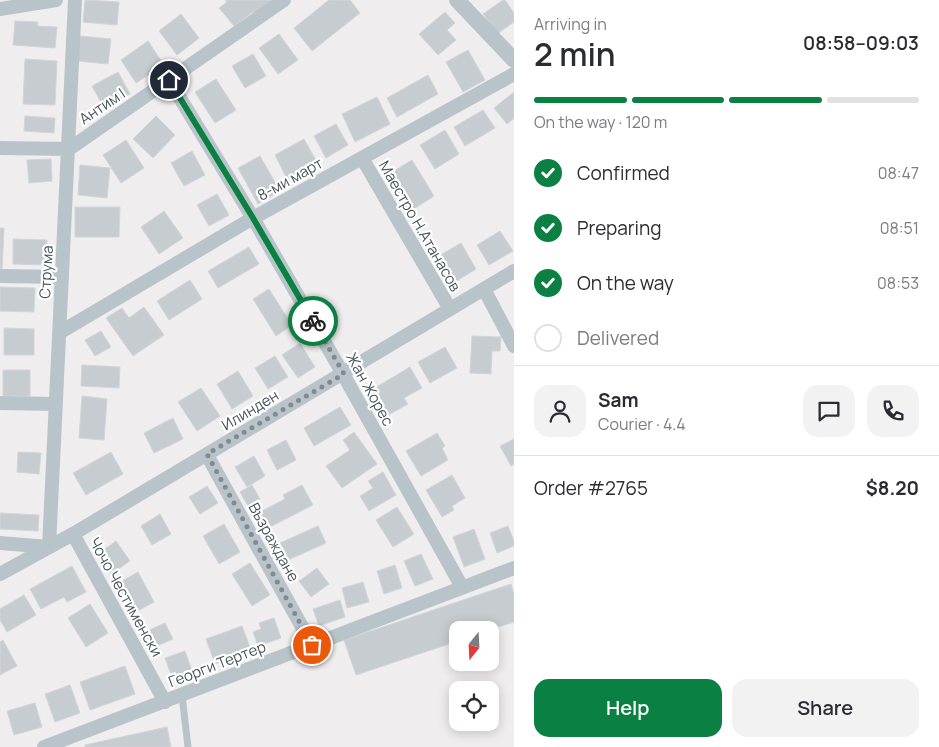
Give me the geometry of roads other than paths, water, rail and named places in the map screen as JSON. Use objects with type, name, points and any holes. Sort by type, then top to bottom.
[{"type":"street","points":[[0,9],[56,0]]},
{"type":"street","name":"Струма","points":[[49,546],[75,0]]},
{"type":"street","name":"Антим I","points":[[69,149],[284,0]]},
{"type":"street","points":[[457,0],[514,60]]},
{"type":"street","name":"8-ми март","points":[[59,333],[253,218],[514,74]]},
{"type":"street","name":"Жан Жорес","points":[[169,80],[253,218],[344,374],[462,587]]},
{"type":"street","points":[[0,148],[69,149]]},
{"type":"street","name":"Маестро Н.Атанасов","points":[[362,158],[450,309]]},
{"type":"street","name":"Илинден","points":[[0,574],[73,534],[514,271]]},
{"type":"street","points":[[0,276],[62,277]]},
{"type":"street","name":"Маестро Н.Атанасов","points":[[484,289],[514,346]]},
{"type":"street","points":[[0,403],[56,404]]},
{"type":"street","name":"Възраждане","points":[[207,454],[312,645]]},
{"type":"street","name":"Чочо Честименски","points":[[73,534],[164,702]]},
{"type":"street","points":[[0,543],[49,546]]},
{"type":"street","name":"Георги Тертер","points":[[44,747],[514,568]]},
{"type":"lane","points":[[182,695],[188,747]]}]
